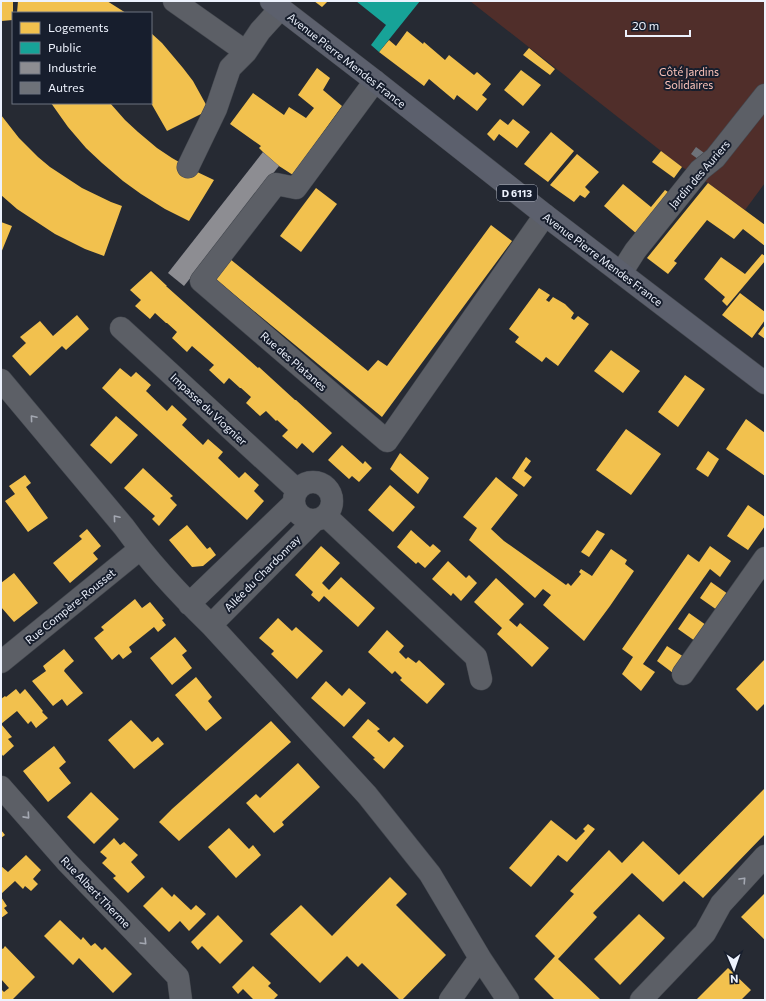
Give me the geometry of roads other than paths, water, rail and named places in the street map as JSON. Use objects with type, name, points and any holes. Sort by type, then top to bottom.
[{"type":"main road","name":"Avenue Pierre Mendes France","points":[[275,5],[375,81],[545,215],[765,383]]},
{"type":"street","points":[[174,1],[246,52]]},
{"type":"street","points":[[188,167],[216,109],[230,68],[246,52],[275,5]]},
{"type":"street","name":"Rue des Platanes","points":[[375,81],[296,188],[276,184],[201,282],[387,441],[545,215]]},
{"type":"street","name":"Jardin des Auriers","points":[[621,273],[636,251],[700,170],[715,158],[765,95]]},
{"type":"street","name":"Impasse du Viognier","points":[[121,328],[295,497]]},
{"type":"street","points":[[1,380],[124,527],[140,549],[189,604],[211,625],[367,795],[430,874],[480,958],[508,1000]]},
{"type":"street","name":"Allée du Chardonnay","points":[[189,604],[295,497],[301,486],[314,482],[321,483],[326,487],[332,498],[330,511],[211,625]]},
{"type":"street","points":[[295,497],[295,509],[302,518],[308,520],[320,519],[476,657],[481,679]]},
{"type":"street","name":"Rue Compère-Rousset","points":[[1,662],[140,549]]},
{"type":"street","points":[[683,674],[765,558]]},
{"type":"street","name":"Rue Albert Therme","points":[[1,787],[66,861],[178,977],[181,1000]]},
{"type":"street","points":[[641,1000],[705,933],[721,904],[765,856]]},
{"type":"street","points":[[450,1000],[480,958]]},
{"type":"park label","name":"Côté Jardins Solidaires","points":[[689,77]]}]
